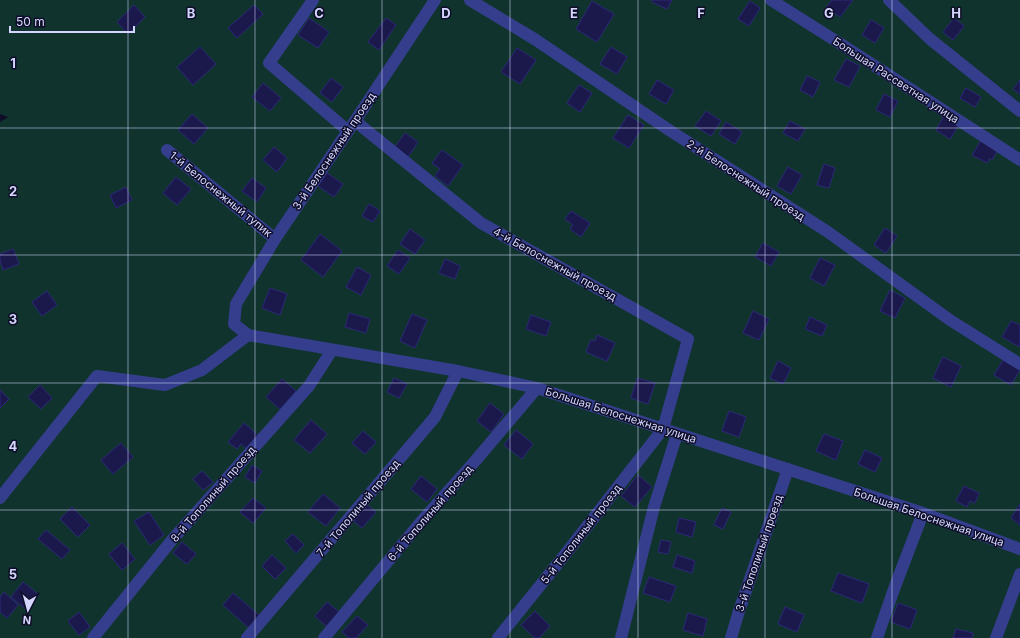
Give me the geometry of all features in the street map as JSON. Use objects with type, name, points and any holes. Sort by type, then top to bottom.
[{"type":"lane","points":[[313,0],[269,63],[352,126]]},
{"type":"lane","name":"3-й Белоснежный проезд","points":[[248,335],[234,324],[236,304],[275,239],[435,0]]},
{"type":"lane","name":"2-й Белоснежный проезд","points":[[470,0],[536,40],[669,130],[828,232],[950,320],[1020,364]]},
{"type":"lane","name":"Большая Рассветная улица","points":[[771,0],[1020,160]]},
{"type":"lane","points":[[889,0],[930,39],[1020,111]]},
{"type":"lane","name":"4-й Белоснежный проезд","points":[[352,126],[481,223],[688,339],[663,429]]},
{"type":"lane","name":"1-й Белоснежный тупик","points":[[167,150],[275,239]]},
{"type":"lane","points":[[0,498],[97,376],[165,385],[202,370],[248,335]]},
{"type":"lane","name":"Большая Белоснежная улица","points":[[248,335],[458,371],[537,388],[923,513],[1020,549]]},
{"type":"lane","name":"8-й Тополиный проезд","points":[[93,638],[172,540],[309,386],[332,350]]},
{"type":"lane","name":"7-й Тополиный проезд","points":[[248,638],[435,417],[458,371]]},
{"type":"lane","name":"6-й Тополиный проезд","points":[[324,638],[420,523],[537,388]]},
{"type":"lane","name":"5-й Тополиный проезд","points":[[498,638],[663,429]]},
{"type":"lane","points":[[621,638],[654,507],[677,434]]},
{"type":"lane","name":"3-й Тополиный проезд","points":[[731,638],[788,469]]},
{"type":"lane","points":[[877,638],[923,513]]},
{"type":"lane","points":[[996,638],[1020,574]]},
{"type":"green space","points":[[0,0],[1020,0],[1020,638],[0,638],[0,122],[8,117],[0,114]]},
{"type":"building","points":[[653,0],[672,0],[667,9],[652,2]]},
{"type":"building","points":[[832,0],[853,0],[840,17],[826,7]]},
{"type":"building","points":[[592,1],[614,14],[597,42],[576,29]]},
{"type":"building","points":[[750,1],[760,8],[749,26],[738,19]]},
{"type":"building","points":[[134,5],[145,17],[128,34],[117,22]]},
{"type":"building","points":[[254,5],[263,14],[237,38],[228,28]]},
{"type":"building","points":[[309,18],[329,32],[318,48],[298,35]]},
{"type":"building","points":[[386,18],[396,25],[379,50],[368,42]]},
{"type":"building","points":[[954,18],[964,26],[953,40],[943,32]]},
{"type":"building","points":[[871,20],[884,28],[875,43],[862,35]]},
{"type":"building","points":[[200,47],[216,64],[193,85],[177,67]]},
{"type":"building","points":[[611,47],[627,57],[617,74],[600,64]]},
{"type":"building","points":[[517,48],[536,60],[520,84],[501,72]]},
{"type":"building","points":[[846,59],[860,66],[849,87],[834,80]]},
{"type":"building","points":[[807,76],[820,82],[813,97],[800,90]]},
{"type":"building","points":[[331,78],[343,87],[332,102],[320,93]]},
{"type":"building","points":[[657,80],[674,90],[666,104],[649,94]]},
{"type":"building","points":[[1020,80],[1020,94],[1013,89]]},
{"type":"building","points":[[263,83],[281,98],[270,111],[252,97]]},
{"type":"building","points":[[579,85],[592,93],[580,112],[567,103]]},
{"type":"building","points":[[966,88],[981,97],[975,107],[960,98]]},
{"type":"building","points":[[884,94],[898,101],[890,117],[876,110]]},
{"type":"building","points":[[706,111],[721,121],[711,136],[695,126]]},
{"type":"building","points":[[192,114],[208,128],[194,144],[178,130]]},
{"type":"building","points":[[628,115],[644,125],[629,148],[613,138]]},
{"type":"building","points":[[944,116],[959,125],[950,139],[936,130]]},
{"type":"building","points":[[790,121],[805,129],[798,141],[783,133]]},
{"type":"building","points":[[726,122],[742,132],[735,144],[719,134]]},
{"type":"building","points":[[405,133],[418,142],[408,157],[394,148]]},
{"type":"building","points":[[982,139],[999,148],[992,160],[990,158],[987,163],[972,155]]},
{"type":"building","points":[[274,147],[287,158],[277,172],[263,160]]},
{"type":"building","points":[[442,150],[463,165],[448,186],[435,176],[440,169],[432,163]]},
{"type":"building","points":[[824,164],[835,168],[829,188],[817,185]]},
{"type":"building","points":[[788,167],[802,175],[791,194],[777,186]]},
{"type":"building","points":[[327,173],[343,184],[334,197],[318,186]]},
{"type":"building","points":[[176,177],[191,189],[177,205],[163,193]]},
{"type":"building","points":[[252,178],[266,188],[257,202],[242,191]]},
{"type":"building","points":[[126,187],[132,200],[116,208],[110,195]]},
{"type":"building","points":[[369,204],[380,211],[373,222],[362,216]]},
{"type":"building","points":[[571,211],[590,223],[581,237],[570,229],[573,225],[565,219]]},
{"type":"building","points":[[885,228],[897,236],[886,253],[874,245]]},
{"type":"building","points":[[410,229],[425,240],[415,254],[400,244]]},
{"type":"building","points":[[320,234],[342,251],[323,277],[301,260]]},
{"type":"building","points":[[763,243],[779,252],[771,266],[755,257]]},
{"type":"building","points":[[13,249],[19,264],[3,270],[0,254]]},
{"type":"building","points":[[398,250],[410,258],[399,274],[387,266]]},
{"type":"building","points":[[820,258],[835,265],[824,286],[810,278]]},
{"type":"building","points":[[445,259],[460,266],[455,279],[439,273]]},
{"type":"building","points":[[357,267],[371,275],[361,295],[346,287]]},
{"type":"building","points":[[270,288],[287,294],[280,315],[262,308]]},
{"type":"building","points":[[890,290],[905,298],[895,318],[880,311]]},
{"type":"building","points":[[47,291],[57,305],[42,316],[32,302]]},
{"type":"building","points":[[753,311],[769,319],[759,340],[743,333]]},
{"type":"building","points":[[349,313],[370,319],[366,333],[345,327]]},
{"type":"building","points":[[412,314],[427,320],[415,348],[400,341]]},
{"type":"building","points":[[531,315],[551,322],[546,336],[526,329]]},
{"type":"building","points":[[810,317],[827,325],[822,336],[805,329]]},
{"type":"building","points":[[1011,321],[1020,325],[1020,347],[1002,337]]},
{"type":"building","points":[[597,335],[615,343],[607,361],[586,352],[591,340],[595,341]]},
{"type":"building","points":[[943,357],[961,366],[951,387],[933,378]]},
{"type":"building","points":[[1003,360],[1020,370],[1011,385],[994,375]]},
{"type":"building","points":[[778,361],[791,368],[783,384],[770,378]]},
{"type":"building","points":[[394,378],[407,384],[399,398],[387,392]]},
{"type":"building","points":[[637,378],[655,383],[648,404],[631,398]]},
{"type":"building","points":[[282,379],[296,391],[280,409],[266,397]]},
{"type":"building","points":[[40,385],[52,398],[41,409],[28,397]]},
{"type":"building","points":[[0,390],[9,399],[0,408]]},
{"type":"building","points":[[490,403],[504,414],[491,432],[477,421]]},
{"type":"building","points":[[729,411],[746,417],[739,437],[722,431]]},
{"type":"building","points":[[311,420],[327,434],[310,453],[294,440]]},
{"type":"building","points":[[244,423],[261,438],[249,451],[241,444],[237,449],[228,442]]},
{"type":"building","points":[[516,430],[533,444],[522,459],[504,445]]},
{"type":"building","points":[[363,431],[376,442],[365,454],[352,443]]},
{"type":"building","points":[[824,434],[843,441],[836,460],[816,451]]},
{"type":"building","points":[[121,443],[133,457],[113,474],[101,460]]},
{"type":"building","points":[[865,450],[882,458],[875,472],[858,464]]},
{"type":"building","points":[[252,465],[262,471],[255,483],[245,477]]},
{"type":"building","points":[[202,471],[213,482],[203,490],[193,479]]},
{"type":"building","points":[[638,475],[652,487],[635,507],[621,496]]},
{"type":"building","points":[[421,476],[437,489],[427,502],[411,489]]},
{"type":"building","points":[[964,486],[979,493],[975,503],[970,501],[967,507],[956,501]]},
{"type":"building","points":[[323,494],[340,508],[326,526],[308,512]]},
{"type":"building","points":[[253,498],[266,508],[253,523],[240,512]]},
{"type":"building","points":[[1020,504],[1020,525],[1011,518]]},
{"type":"building","points":[[367,505],[376,512],[362,528],[354,521]]},
{"type":"building","points":[[72,507],[90,525],[78,537],[60,519]]},
{"type":"building","points":[[722,508],[731,512],[723,529],[714,525]]},
{"type":"building","points":[[149,512],[164,535],[150,545],[134,521]]},
{"type":"building","points":[[679,518],[696,522],[692,537],[676,532]]},
{"type":"building","points":[[46,530],[70,550],[62,559],[38,539]]},
{"type":"building","points":[[293,534],[304,545],[296,553],[285,541]]},
{"type":"building","points":[[661,540],[671,542],[668,554],[658,552]]},
{"type":"building","points":[[182,542],[196,554],[187,564],[173,553]]},
{"type":"building","points":[[122,543],[135,559],[122,570],[109,554]]},
{"type":"building","points":[[272,555],[286,568],[275,579],[262,566]]},
{"type":"building","points":[[677,555],[695,561],[692,573],[673,567]]},
{"type":"building","points":[[838,573],[869,584],[862,603],[831,591]]},
{"type":"building","points":[[649,577],[676,586],[670,602],[643,593]]},
{"type":"building","points":[[23,582],[39,595],[27,610],[11,597]]},
{"type":"building","points":[[4,592],[18,605],[7,618],[0,612],[0,597]]},
{"type":"building","points":[[233,593],[260,616],[249,628],[223,605]]},
{"type":"building","points":[[327,602],[339,612],[327,627],[315,616]]},
{"type":"building","points":[[898,603],[917,610],[910,629],[891,622]]},
{"type":"building","points":[[785,607],[804,615],[797,632],[778,624]]},
{"type":"building","points":[[535,611],[550,626],[539,638],[535,638],[521,625]]},
{"type":"building","points":[[79,612],[90,627],[79,635],[68,621]]},
{"type":"building","points":[[688,613],[707,619],[703,636],[683,630]]},
{"type":"building","points":[[357,616],[368,625],[356,638],[349,638],[342,632]]},
{"type":"building","points":[[956,629],[973,633],[972,638],[953,638]]}]
